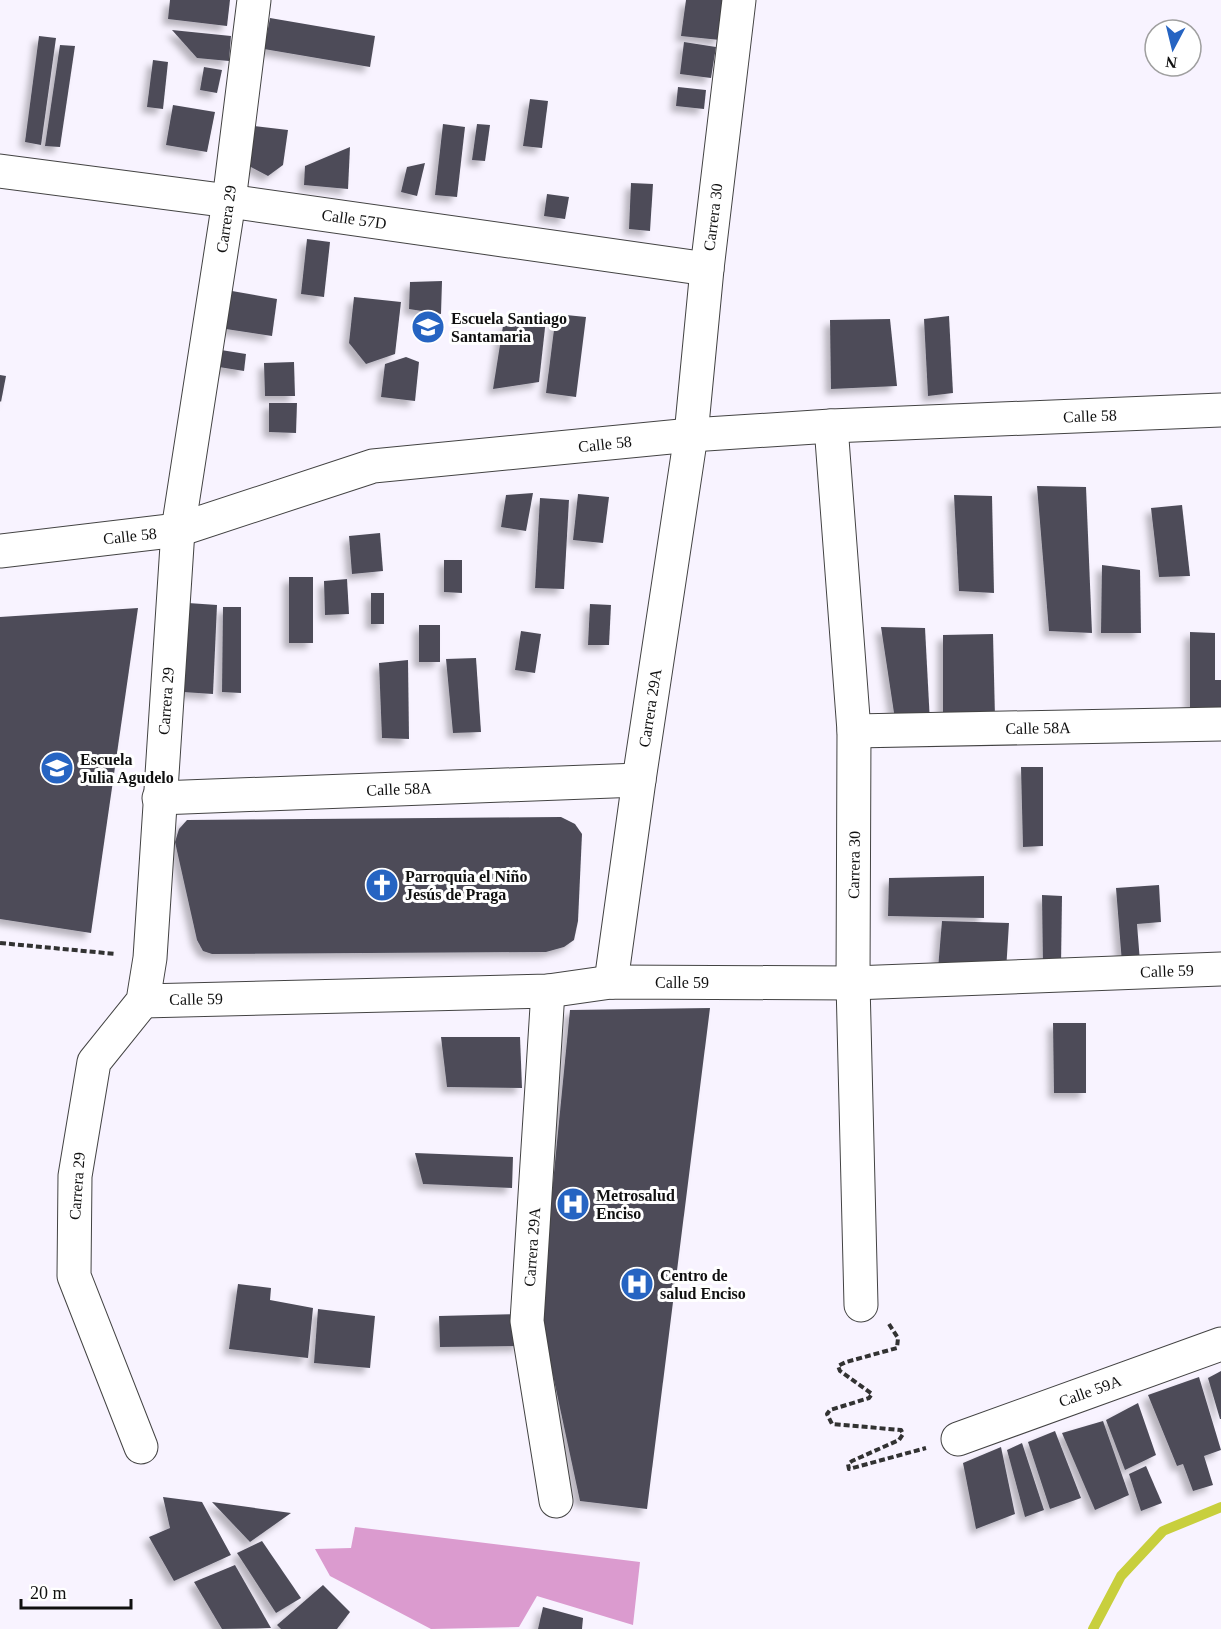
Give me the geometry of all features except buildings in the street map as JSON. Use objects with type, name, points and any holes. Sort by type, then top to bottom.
[{"type":"street","name":"Carrera 29","points":[[141,1447],[74,1276],[75,1176],[94,1062],[142,1000],[150,958],[178,531],[229,201],[254,0]]},
{"type":"street","name":"Carrera 30","points":[[691,435],[707,269],[739,0]]},
{"type":"street","name":"Calle 57D","points":[[0,171],[707,269]]},
{"type":"street","name":"Calle 58","points":[[0,551],[178,531],[373,466],[691,435],[831,426],[1221,410]]},
{"type":"street","name":"Carrera 30","points":[[831,426],[854,732],[853,983],[861,1305]]},
{"type":"street","name":"Carrera 29A","points":[[611,982],[691,435]]},
{"type":"street","name":"Calle 58A","points":[[854,732],[1221,724]]},
{"type":"street","name":"Calle 58A","points":[[159,798],[639,780]]},
{"type":"street","name":"Calle 59","points":[[142,1000],[548,991],[611,982],[853,983],[1221,969]]},
{"type":"street","name":"Carrera 29A","points":[[548,991],[527,1321],[556,1501]]},
{"type":"street","name":"Calle 59A","points":[[958,1439],[1221,1344]]},
{"type":"path","points":[[0,943],[150,958]]},
{"type":"path","points":[[861,1305],[887,1322],[898,1338],[897,1348],[838,1366],[840,1371],[872,1394],[868,1398],[830,1410],[827,1414],[832,1424],[901,1430],[903,1434],[899,1440],[852,1461],[848,1464],[849,1469],[958,1439]]},
{"type":"shaded area","points":[[355,1527],[640,1562],[633,1625],[537,1596],[519,1627],[431,1629],[330,1576],[315,1549],[351,1548]]},
{"type":"waterway","points":[[1093,1629],[1121,1576],[1163,1531],[1221,1507]]},
{"type":"place","name":"Escuela Santiago Santamaria","points":[[428,327]]},
{"type":"place","name":"Escuela Julia Agudelo","points":[[57,768]]},
{"type":"place","name":"Parroquia el Niño Jesús de Praga","points":[[382,885]]},
{"type":"place","name":"Metrosalud Enciso","points":[[573,1204]]},
{"type":"place","name":"Centro de salud Enciso","points":[[637,1284]]}]
